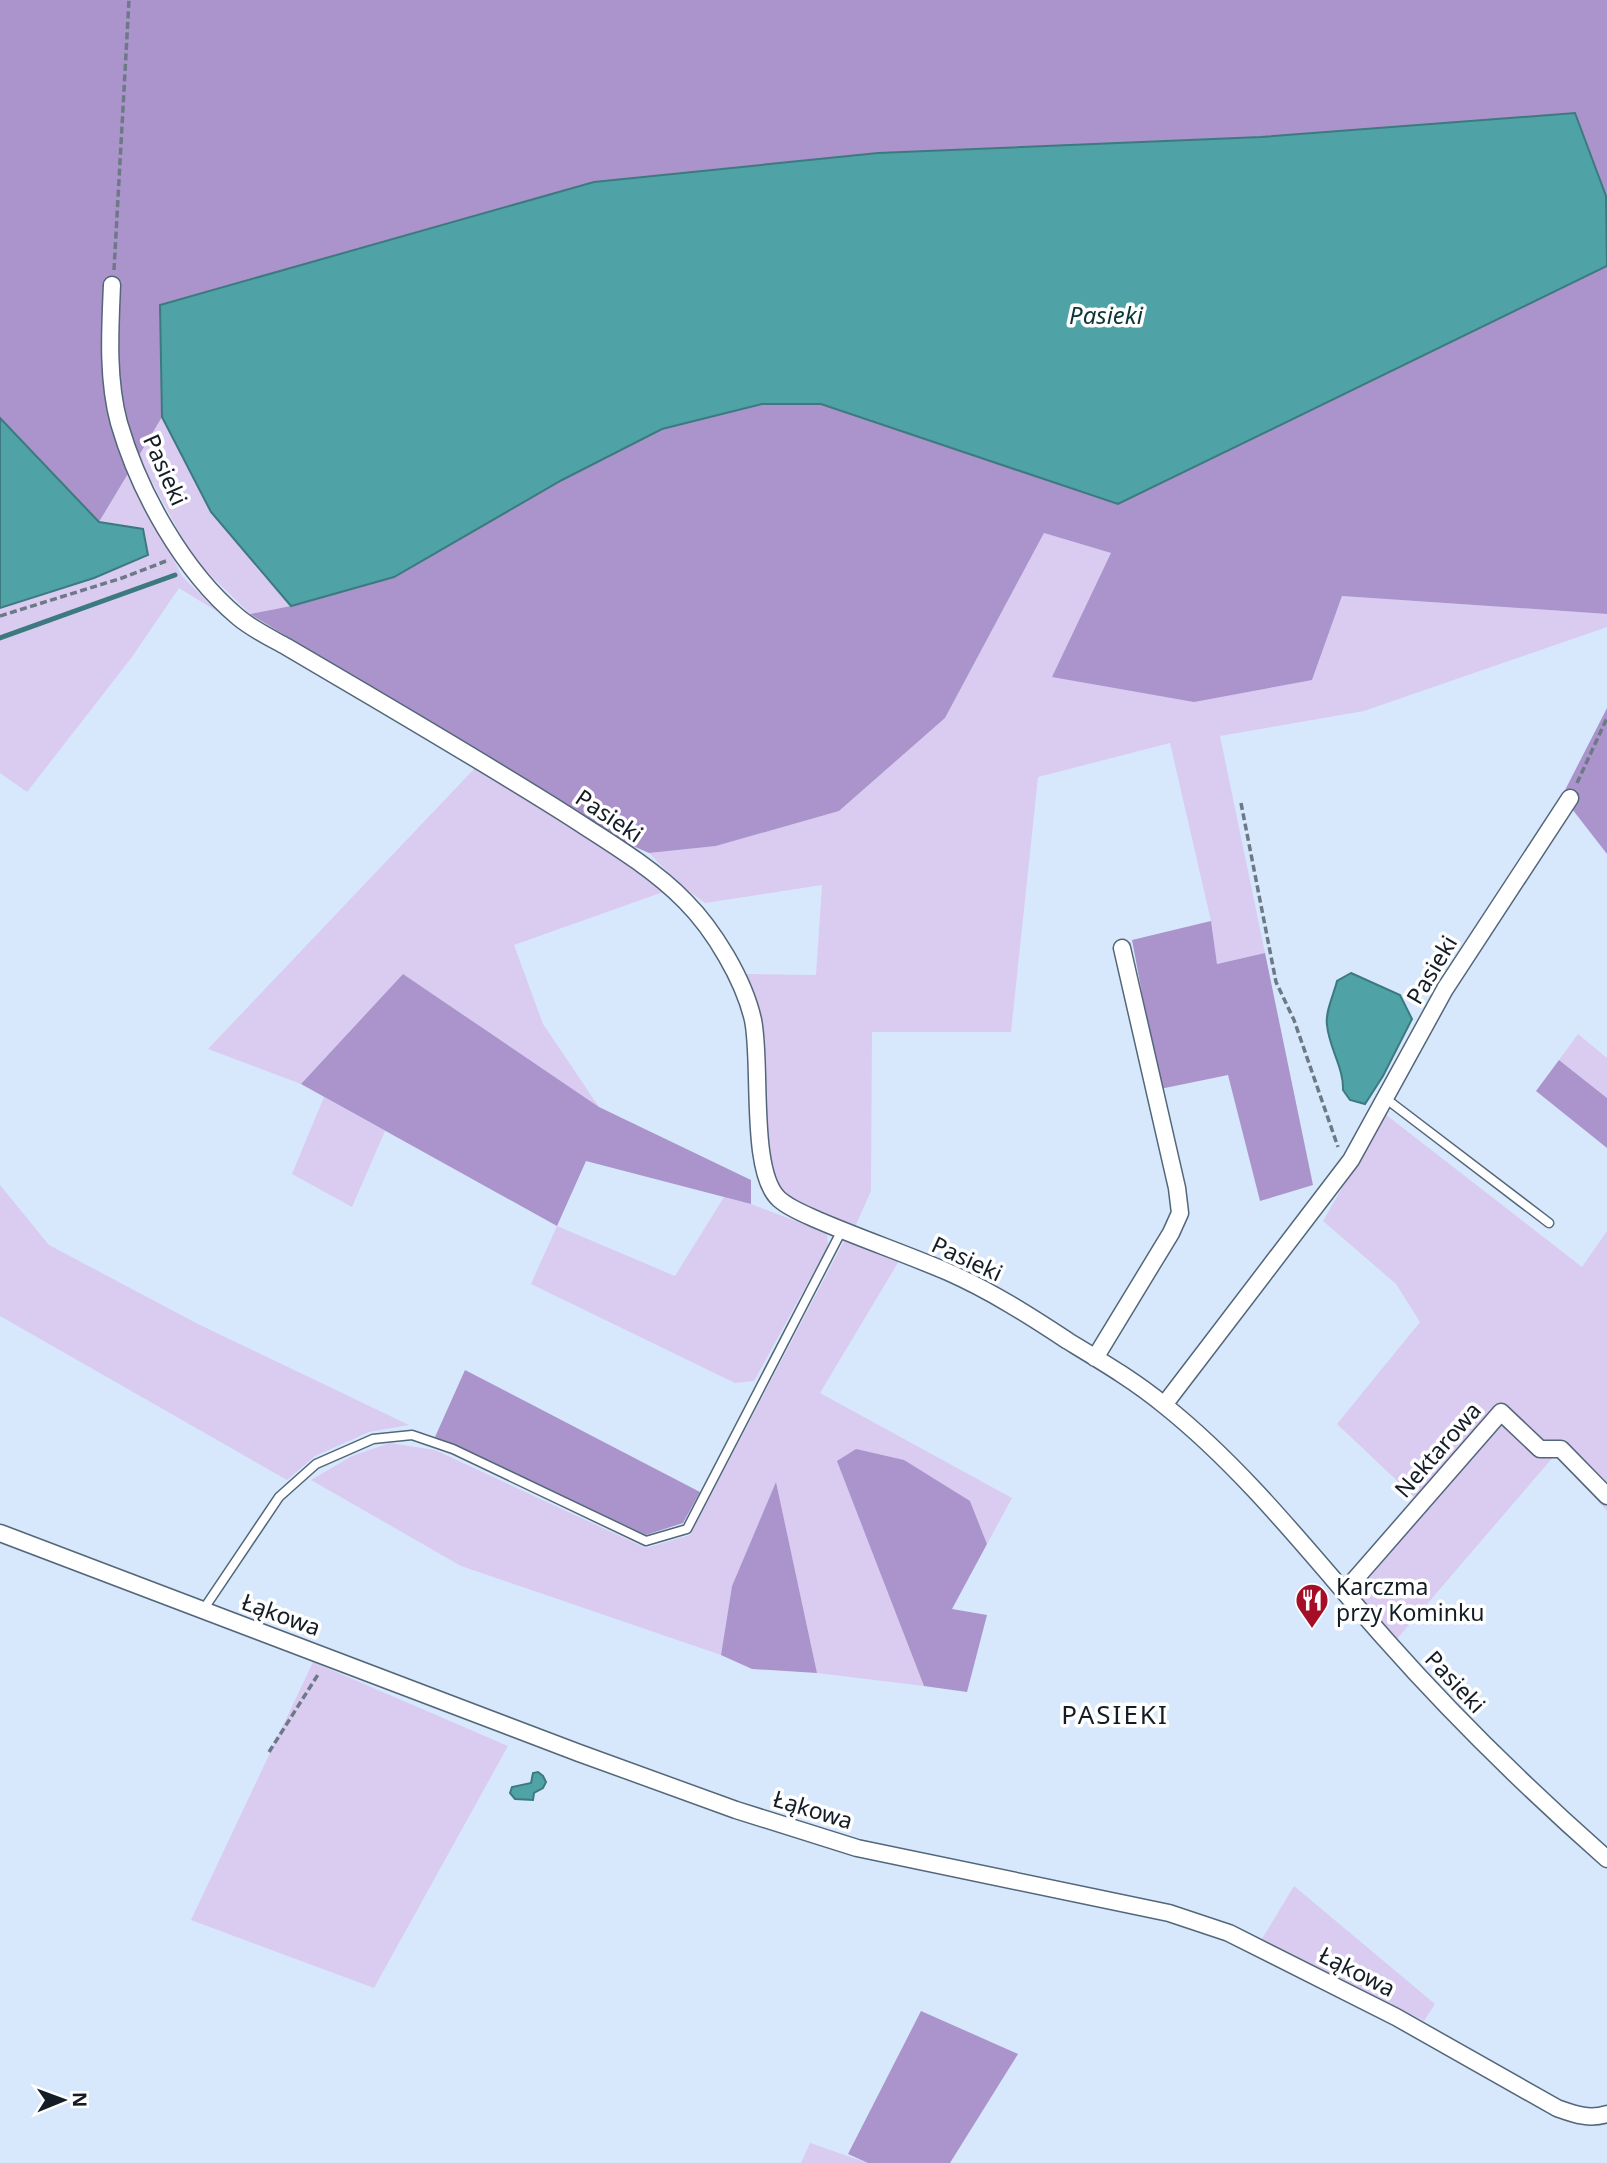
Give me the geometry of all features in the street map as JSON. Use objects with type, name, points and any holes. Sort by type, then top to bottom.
[{"type":"street","name":"Pasieki","points":[[113,285],[110,350],[118,420],[144,486],[181,555],[203,583],[241,620],[474,756],[604,838],[686,901],[704,922],[735,972],[746,997],[757,1048],[762,1162],[768,1185],[778,1198],[795,1210],[953,1274],[1011,1304],[1164,1405],[1220,1456],[1273,1511],[1429,1688],[1485,1746],[1607,1858]]},
{"type":"street","name":"Pasieki","points":[[1164,1405],[1347,1164],[1445,989],[1570,797]]},
{"type":"street","points":[[1095,1358],[1171,1233],[1180,1213],[1177,1188],[1122,948]]},
{"type":"street","name":"Nektarowa","points":[[1344,1592],[1501,1412],[1540,1449],[1561,1449],[1607,1496]]},
{"type":"street","name":"Łąkowa","points":[[0,1533],[736,1810],[857,1848],[1169,1913],[1229,1933],[1396,2017],[1557,2108],[1581,2116],[1598,2117],[1607,2114]]},
{"type":"lane","points":[[1385,1098],[1549,1223]]},
{"type":"lane","points":[[203,1610],[279,1497],[316,1464],[373,1439],[412,1435],[453,1449],[646,1541],[687,1529],[842,1230]]},
{"type":"path","points":[[113,285],[129,0]]},
{"type":"path","points":[[0,616],[122,578],[181,555]]},
{"type":"path","points":[[1570,797],[1607,718]]},
{"type":"path","points":[[1241,803],[1276,982],[1294,1020],[1335,1140],[1347,1164]]},
{"type":"path","points":[[269,1752],[330,1657]]},
{"type":"shaded area","points":[[0,0],[1607,0],[1607,205],[1606,195],[1575,113],[1261,137],[878,153],[594,182],[160,305],[162,417],[99,522],[0,418]]},
{"type":"shaded area","points":[[1607,266],[1607,614],[1342,596],[1312,680],[1194,702],[1052,677],[1111,553],[1044,533],[945,718],[839,811],[716,846],[649,853],[624,842],[250,614],[291,606],[394,577],[562,480],[662,429],[762,404],[820,404],[1118,504]]},
{"type":"shaded area","points":[[162,417],[211,512],[291,606],[250,614],[193,558],[138,456]]},
{"type":"shaded area","points":[[129,472],[182,576],[218,612],[179,588],[132,657],[27,792],[0,773],[0,608],[94,578],[143,529],[99,522]]},
{"type":"shaded area","points":[[1044,533],[1111,553],[1312,680],[1342,596],[1607,614],[1607,627],[1364,711],[1220,736],[1265,953],[1217,964],[1211,921],[1170,743],[1038,777],[1011,1032],[872,1032],[871,1191],[855,1227],[780,1192],[769,1165],[762,1032],[744,974],[816,975],[822,885],[705,903],[680,885],[649,853],[716,846],[839,811],[945,718]]},
{"type":"shaded area","points":[[1607,708],[1607,854],[1562,796]]},
{"type":"shaded area","points":[[475,768],[599,843],[666,891],[514,945],[543,1024],[599,1107],[403,974],[301,1084],[208,1049]]},
{"type":"shaded area","points":[[1211,921],[1217,964],[1265,953],[1313,1185],[1260,1201],[1228,1075],[1160,1089],[1132,940]]},
{"type":"shaded area","points":[[403,974],[599,1107],[751,1180],[751,1204],[586,1161],[557,1226],[301,1084]]},
{"type":"shaded area","points":[[1578,1034],[1607,1058],[1607,1098],[1559,1060]]},
{"type":"shaded area","points":[[1559,1060],[1607,1098],[1607,1148],[1536,1091]]},
{"type":"shaded area","points":[[324,1097],[385,1131],[352,1207],[292,1174]]},
{"type":"shaded area","points":[[1385,1114],[1582,1267],[1607,1231],[1607,1511],[1555,1455],[1397,1639],[1355,1595],[1427,1509],[1337,1424],[1420,1322],[1396,1284],[1323,1221]]},
{"type":"shaded area","points":[[0,1185],[49,1245],[198,1324],[409,1425],[369,1432],[315,1456],[287,1480],[0,1316]]},
{"type":"shaded area","points":[[724,1197],[751,1204],[827,1233],[828,1246],[754,1381],[735,1383],[531,1284],[557,1226],[675,1276]]},
{"type":"shaded area","points":[[844,1241],[899,1261],[820,1393],[1012,1498],[987,1544],[970,1501],[894,1606],[924,1686],[817,1673],[776,1483],[732,1586],[721,1655],[461,1566],[311,1480],[352,1456],[390,1443],[435,1450],[646,1548],[690,1535]]},
{"type":"shaded area","points":[[465,1370],[700,1492],[683,1523],[646,1535],[435,1437]]},
{"type":"shaded area","points":[[856,1449],[904,1460],[970,1501],[987,1544],[952,1609],[987,1615],[967,1692],[924,1686],[837,1461]]},
{"type":"shaded area","points":[[776,1482],[817,1673],[752,1669],[721,1655],[732,1586]]},
{"type":"shaded area","points":[[313,1662],[508,1746],[374,1988],[191,1920]]},
{"type":"shaded area","points":[[1294,1886],[1435,2004],[1424,2021],[1262,1939]]},
{"type":"shaded area","points":[[921,2011],[1018,2054],[950,2163],[868,2163],[848,2154]]},
{"type":"shaded area","points":[[810,2143],[868,2163],[801,2163]]},
{"type":"water","name":"Pasieki","points":[[1575,113],[1606,196],[1607,266],[1118,504],[821,404],[762,404],[662,429],[562,480],[394,577],[291,606],[211,512],[162,417],[160,305],[594,182],[878,153],[1261,137]]},
{"type":"water","points":[[0,418],[99,522],[143,529],[148,555],[94,578],[0,608]]},
{"type":"water","points":[[1351,973],[1400,995],[1412,1019],[1383,1076],[1365,1104],[1350,1100],[1343,1090],[1327,1025],[1328,1009],[1337,981]]},
{"type":"water","points":[[538,1772],[546,1782],[543,1788],[534,1793],[533,1800],[515,1799],[510,1793],[512,1787],[531,1783],[533,1773]]},
{"type":"waterway","points":[[0,638],[175,575]]},
{"type":"place","name":"Karczma przy Kominku","points":[[1312,1630]]},
{"type":"district","name":"PASIEKI","points":[[1115,1715]]}]
